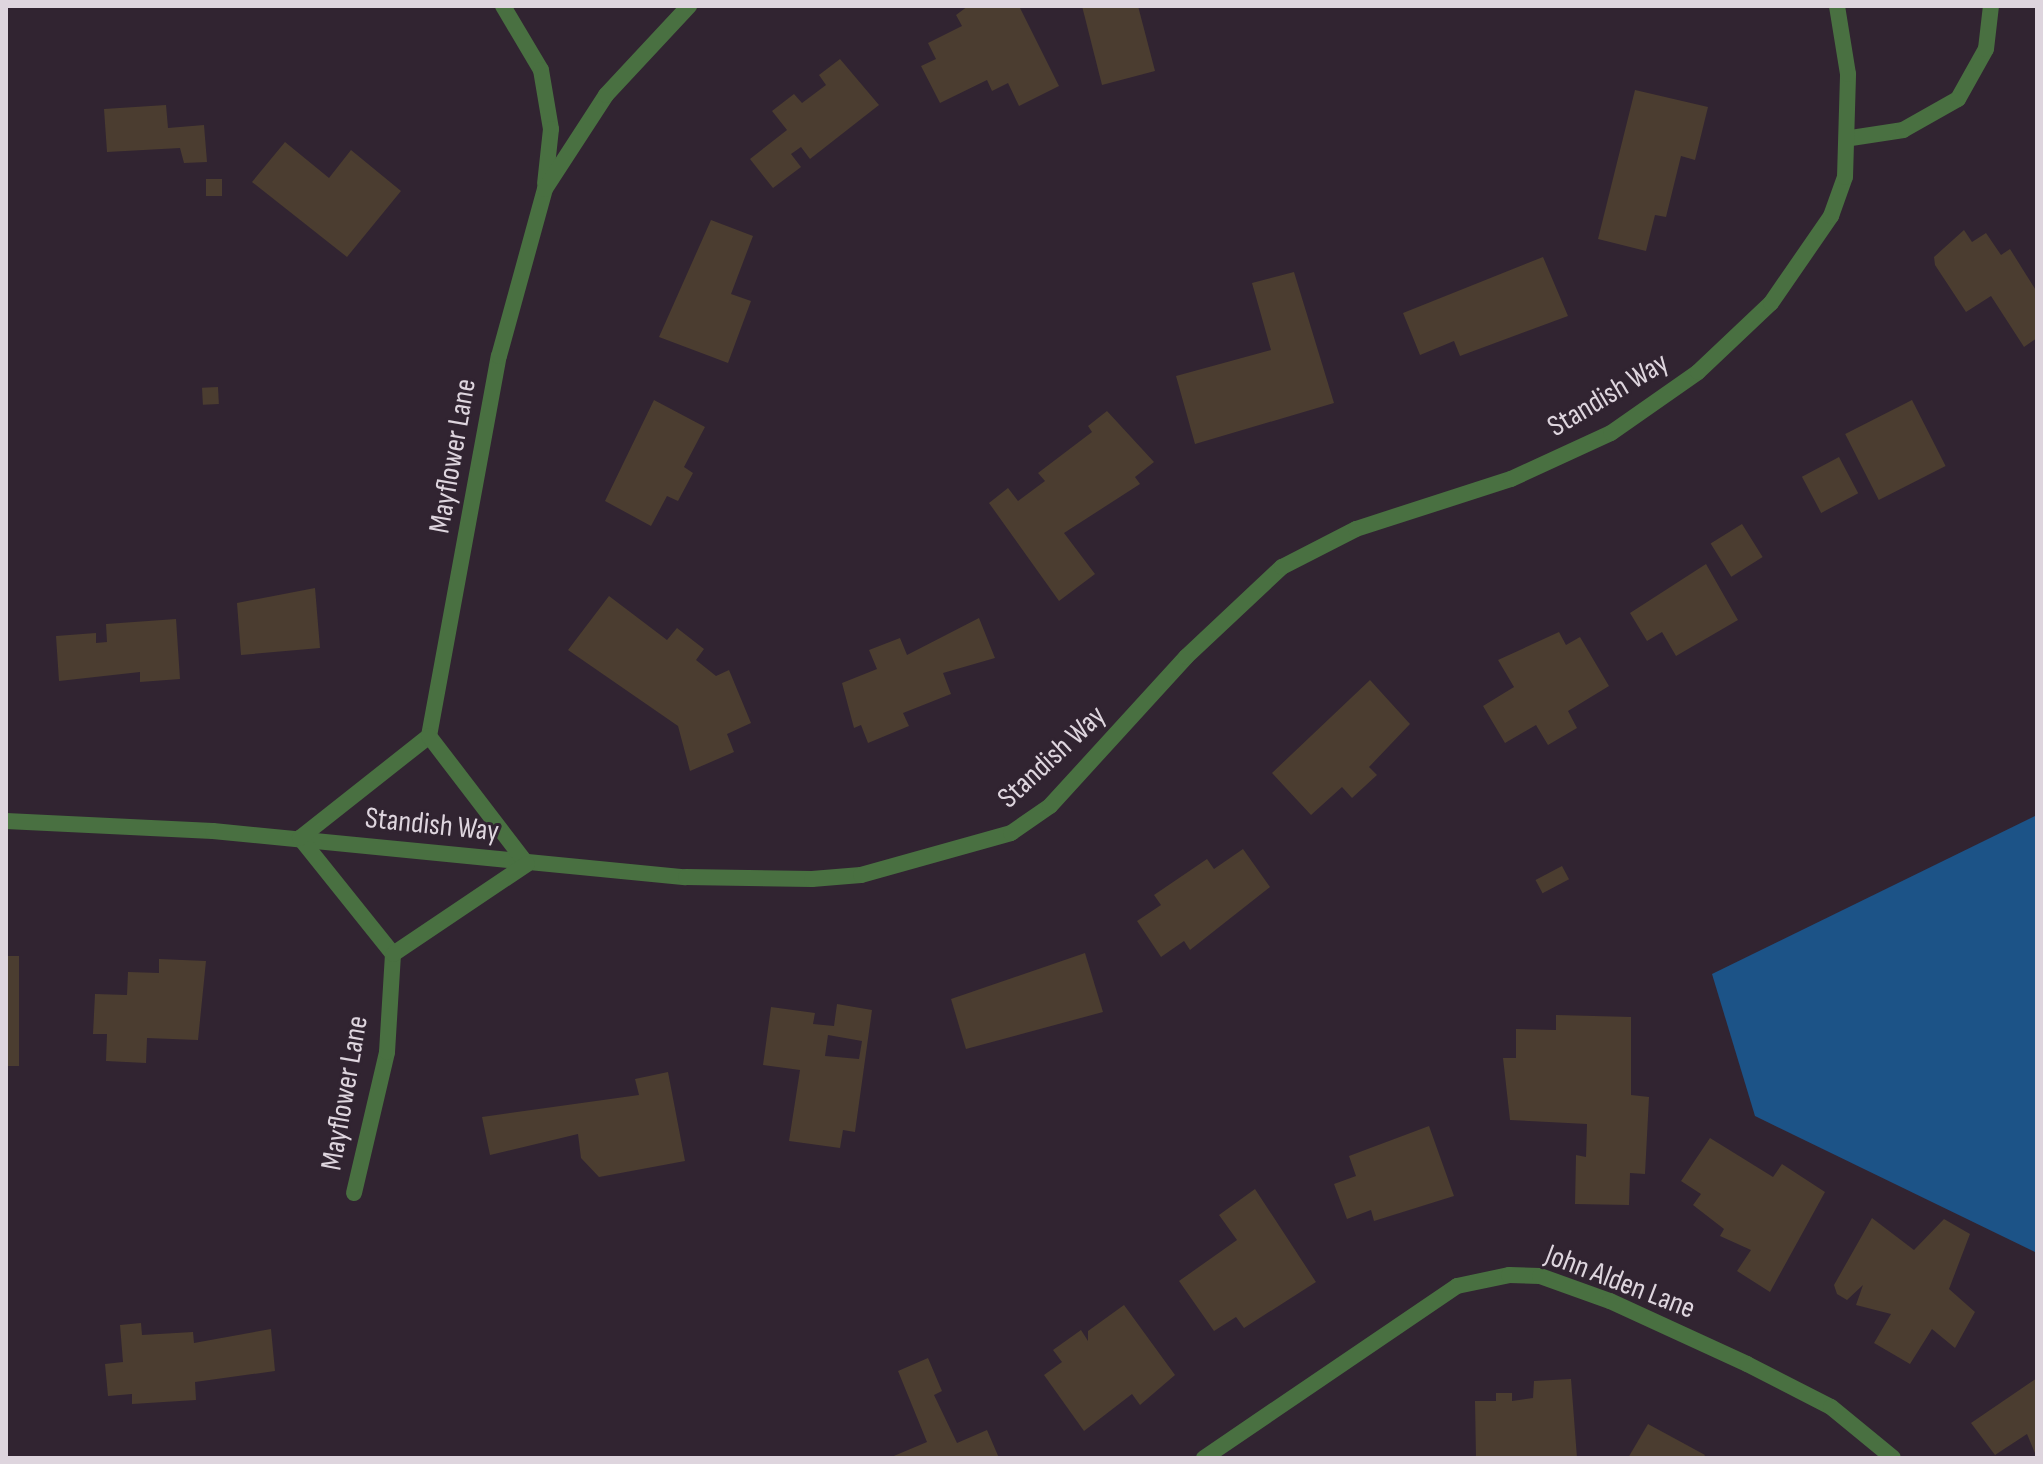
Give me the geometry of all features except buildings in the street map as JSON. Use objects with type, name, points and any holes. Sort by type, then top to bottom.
[{"type":"street","name":"Mayflower Lane","points":[[429,736],[499,356],[545,189],[551,129],[541,70],[503,6]]},
{"type":"street","name":"Mayflower Lane","points":[[545,189],[606,95],[689,6]]},
{"type":"street","name":"Standish Way","points":[[6,821],[300,838],[527,864],[812,879],[875,872],[1011,833],[1050,806],[1186,657],[1282,567],[1356,529],[1566,455],[1698,372],[1805,260],[1831,216],[1851,138],[1837,6]]},
{"type":"street","points":[[1851,138],[1903,130],[1958,99],[1986,49],[1991,6]]},
{"type":"street","points":[[429,736],[527,864],[393,954],[300,838],[429,736]]},
{"type":"street","name":"Mayflower Lane","points":[[354,1193],[387,1052],[393,954]]},
{"type":"street","name":"John Alden Lane","points":[[1204,1458],[1457,1286],[1509,1275],[1540,1276],[1610,1301],[1747,1364],[1831,1407],[1893,1458]]},
{"type":"water","points":[[2037,815],[2037,1253],[1755,1116],[1712,974]]}]
